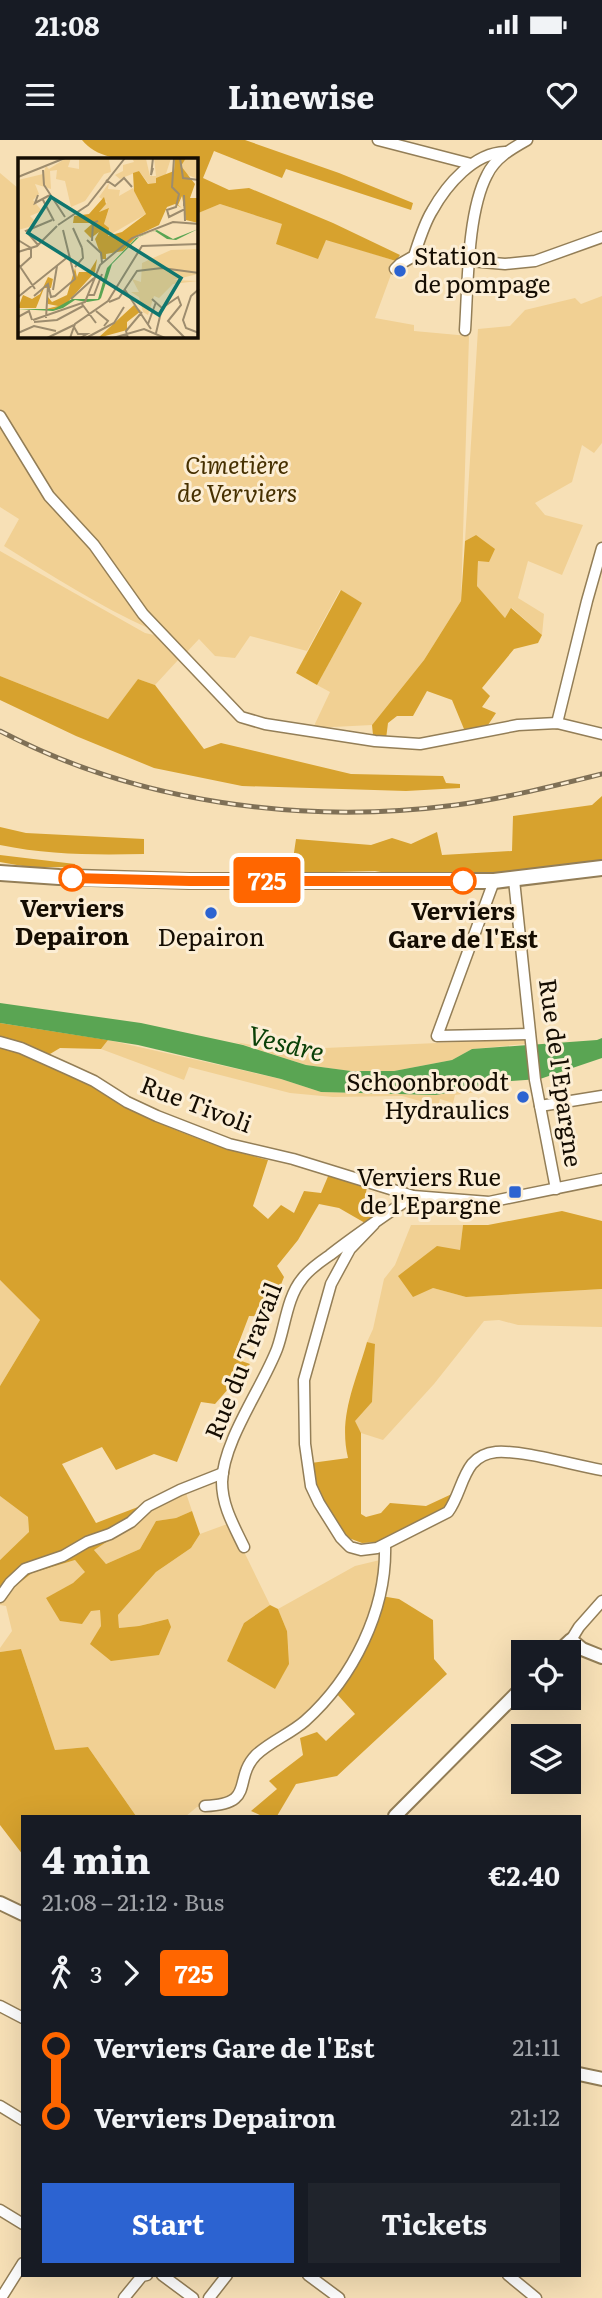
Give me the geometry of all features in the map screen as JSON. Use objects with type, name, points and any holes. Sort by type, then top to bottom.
[{"type":"main road","points":[[0,873],[190,881],[494,881],[602,868]]},
{"type":"street","points":[[378,140],[471,164]]},
{"type":"street","points":[[465,330],[475,204],[487,173],[505,152],[527,140]]},
{"type":"street","points":[[395,269],[414,256],[430,213],[471,164],[496,152],[505,152]]},
{"type":"street","points":[[470,261],[505,264],[535,261],[602,237]]},
{"type":"street","points":[[0,416],[50,496],[94,545],[143,614],[241,717],[261,723],[375,741],[420,744],[500,727],[557,723],[602,734]]},
{"type":"street","points":[[557,723],[602,548]]},
{"type":"street","name":"Rue de l'Epargne","points":[[514,880],[535,1080],[556,1189]]},
{"type":"street","points":[[494,881],[437,1036],[530,1036]]},
{"type":"street","name":"Rue Tivoli","points":[[0,1042],[21,1048],[94,1081],[127,1102],[229,1144],[293,1159],[413,1196],[489,1202],[602,1179]]},
{"type":"street","points":[[540,1106],[602,1096]]},
{"type":"street","points":[[413,1196],[374,1224],[351,1249],[331,1284],[304,1380],[305,1444],[311,1486],[341,1538],[350,1547],[372,1549],[448,1512],[470,1466],[482,1455],[496,1452],[516,1454],[602,1470]]},
{"type":"street","name":"Rue du Travail","points":[[244,1546],[227,1512],[224,1495],[223,1473],[234,1438],[277,1349],[301,1280],[323,1260],[374,1224]]},
{"type":"street","points":[[0,1597],[25,1569],[63,1556],[87,1542],[110,1534],[131,1522],[148,1506],[223,1473]]},
{"type":"street","points":[[205,1806],[232,1802],[243,1786],[253,1758],[308,1718],[343,1677],[365,1640],[375,1615],[385,1545]]},
{"type":"street","points":[[571,1640],[602,1601]]},
{"type":"street","points":[[581,1648],[602,1657]]},
{"type":"street","points":[[396,1815],[511,1698]]},
{"type":"street","points":[[0,1903],[21,1913]]},
{"type":"street","points":[[0,2006],[21,2017]]},
{"type":"street","points":[[581,2074],[602,2079]]},
{"type":"street","points":[[0,2106],[21,2119]]},
{"type":"street","points":[[0,2210],[21,2223]]},
{"type":"street","points":[[1,2298],[21,2266]]},
{"type":"street","points":[[124,2298],[143,2277]]},
{"type":"street","points":[[165,2277],[193,2298]]},
{"type":"street","points":[[209,2298],[225,2277]]},
{"type":"street","points":[[310,2277],[339,2298]]},
{"type":"street","points":[[511,2277],[537,2298]]},
{"type":"green space","name":"Cimetière de Verviers","points":[[0,173],[18,188],[18,338],[198,338],[198,213],[220,204],[282,224],[318,259],[326,239],[396,261],[375,318],[414,325],[414,331],[469,336],[461,601],[424,660],[372,725],[313,728],[330,692],[317,685],[362,603],[340,590],[307,651],[250,636],[235,658],[215,656],[199,639],[185,654],[146,614],[52,493],[0,409]]},
{"type":"green space","points":[[602,296],[602,443],[594,453],[582,445],[572,482],[535,503],[545,515],[583,525],[562,575],[528,561],[518,598],[544,614],[542,635],[512,608],[505,618],[477,586],[476,535],[465,541],[478,329],[510,326],[525,310],[575,298],[581,304]]},
{"type":"green space","points":[[0,424],[16,453],[53,505],[90,546],[150,629],[57,579],[4,546],[19,519],[0,507]]},
{"type":"green space","points":[[0,551],[145,633],[154,635],[178,660],[155,685],[138,679],[108,719],[0,676]]},
{"type":"green space","points":[[525,1039],[525,1044],[472,1049],[452,1060],[394,1071],[351,1071],[306,1065],[235,1042],[280,1050]]},
{"type":"green space","points":[[108,1040],[281,1079],[321,1092],[436,1095],[511,1081],[477,1092],[455,1095],[453,1103],[440,1099],[438,1106],[402,1096],[333,1097],[290,1093],[189,1067],[184,1080],[101,1049]]},
{"type":"green space","points":[[411,1225],[463,1225],[460,1250],[433,1288],[466,1297],[602,1289],[602,1327],[518,1325],[499,1320],[484,1321],[434,1384],[383,1440],[361,1433],[354,1421],[372,1402],[375,1345],[367,1342],[373,1329],[384,1279],[395,1265]]},
{"type":"green space","points":[[0,1280],[40,1320],[0,1386]]},
{"type":"green space","points":[[184,1487],[192,1511],[176,1518],[156,1521],[140,1549],[106,1564],[94,1550],[140,1520],[138,1507]]},
{"type":"green space","points":[[0,1496],[28,1517],[29,1533],[0,1560]]},
{"type":"green space","points":[[230,1523],[270,1605],[244,1623],[287,1631],[278,1609],[355,1566],[380,1560],[378,1583],[367,1625],[349,1665],[314,1710],[264,1745],[232,1798],[197,1807],[187,1815],[135,1815],[88,1747],[55,1750],[21,1649],[0,1652],[12,1631],[6,1606],[0,1605],[0,1598],[32,1573],[75,1560],[86,1572],[46,1599],[100,1610],[101,1626],[91,1644],[168,1619],[119,1628],[118,1615],[156,1572],[191,1548],[200,1534]]},
{"type":"shaded area","points":[[82,140],[245,140],[339,173],[413,203],[411,210],[286,169],[282,178],[214,151],[203,178],[229,190],[249,188],[400,255],[396,261],[326,240],[318,259],[276,244],[282,224],[220,204],[198,213],[198,158],[116,158],[92,149]]},
{"type":"shaded area","points":[[476,535],[495,549],[489,562],[478,561],[477,586],[505,618],[511,608],[542,635],[538,643],[514,649],[482,688],[490,696],[482,707],[496,713],[486,728],[464,729],[452,700],[427,691],[413,716],[397,716],[388,723],[386,739],[373,735],[372,725],[424,660],[461,601],[465,541]]},
{"type":"shaded area","points":[[341,590],[362,603],[317,685],[296,673]]},
{"type":"shaded area","points":[[0,676],[108,719],[138,679],[155,685],[204,749],[221,743],[351,774],[443,776],[446,783],[460,784],[460,788],[406,791],[242,786],[154,768],[76,736],[0,700]]},
{"type":"shaded area","points":[[602,796],[602,864],[405,876],[375,871],[291,873],[296,839],[371,845],[392,838],[411,844],[437,832],[442,855],[512,851],[513,816],[592,805]]},
{"type":"shaded area","points":[[0,827],[26,833],[144,839],[144,854],[72,854],[0,845]]},
{"type":"shaded area","points":[[0,855],[75,864],[75,867],[28,867],[0,862]]},
{"type":"shaded area","points":[[0,1003],[141,1023],[243,1045],[306,1065],[351,1071],[394,1071],[452,1060],[472,1049],[602,1038],[602,1058],[540,1079],[511,1081],[436,1095],[321,1092],[281,1079],[138,1045],[0,1023]]},
{"type":"shaded area","points":[[0,1023],[108,1040],[101,1049],[60,1048],[50,1054],[99,1091],[153,1120],[210,1143],[268,1160],[253,1206],[268,1219],[281,1205],[294,1213],[304,1191],[321,1193],[329,1174],[367,1187],[364,1203],[382,1209],[365,1223],[339,1208],[319,1204],[298,1240],[277,1266],[284,1277],[268,1317],[249,1316],[233,1358],[250,1364],[215,1404],[201,1402],[177,1462],[154,1454],[116,1470],[102,1447],[62,1464],[96,1523],[138,1507],[141,1520],[94,1550],[106,1564],[140,1549],[156,1521],[176,1518],[192,1511],[200,1534],[191,1548],[156,1572],[118,1615],[119,1628],[168,1619],[171,1627],[159,1655],[111,1661],[90,1644],[101,1626],[100,1610],[91,1611],[82,1624],[60,1621],[46,1598],[73,1583],[85,1572],[75,1560],[32,1573],[0,1598],[0,1560],[29,1532],[28,1517],[0,1496],[0,1386],[40,1320],[0,1280]]},
{"type":"shaded area","points":[[562,1211],[602,1221],[602,1289],[466,1297],[433,1288],[413,1297],[398,1276],[437,1246],[460,1250],[463,1225],[488,1225]]},
{"type":"shaded area","points":[[367,1342],[375,1344],[372,1402],[355,1421],[361,1433],[361,1514],[366,1517],[381,1513],[390,1503],[426,1506],[454,1493],[444,1510],[380,1542],[362,1543],[346,1537],[332,1519],[316,1487],[311,1463],[348,1458],[345,1443],[347,1413]]},
{"type":"shaded area","points":[[381,1596],[399,1599],[433,1620],[434,1659],[447,1674],[337,1776],[296,1784],[278,1815],[260,1815],[251,1811],[277,1789],[269,1781],[303,1755],[300,1738],[317,1732],[326,1741],[355,1714],[336,1693],[352,1670],[373,1623]]},
{"type":"shaded area","points":[[270,1605],[278,1609],[287,1631],[289,1664],[275,1689],[227,1661],[244,1623]]},
{"type":"shaded area","points":[[21,1649],[55,1750],[88,1747],[135,1815],[21,1815],[21,1852],[0,1825],[0,1652]]},
{"type":"railway","points":[[0,731],[53,756],[108,776],[164,791],[281,809],[398,811],[456,805],[602,774]]},
{"type":"bus line","name":"725","points":[[72,878],[463,881]]},
{"type":"place","name":"Station de pompage","points":[[400,271]]},
{"type":"place","name":"Verviers Depairon","points":[[72,878]]},
{"type":"place","name":"Verviers Gare de l'Est","points":[[463,881]]},
{"type":"place","name":"Depairon","points":[[211,913]]},
{"type":"place","name":"Schoonbroodt Hydraulics","points":[[523,1097]]},
{"type":"place","name":"Verviers Rue de l'Epargne","points":[[515,1192]]},
{"type":"water label","name":"Vesdre","points":[[286,1044]]}]
